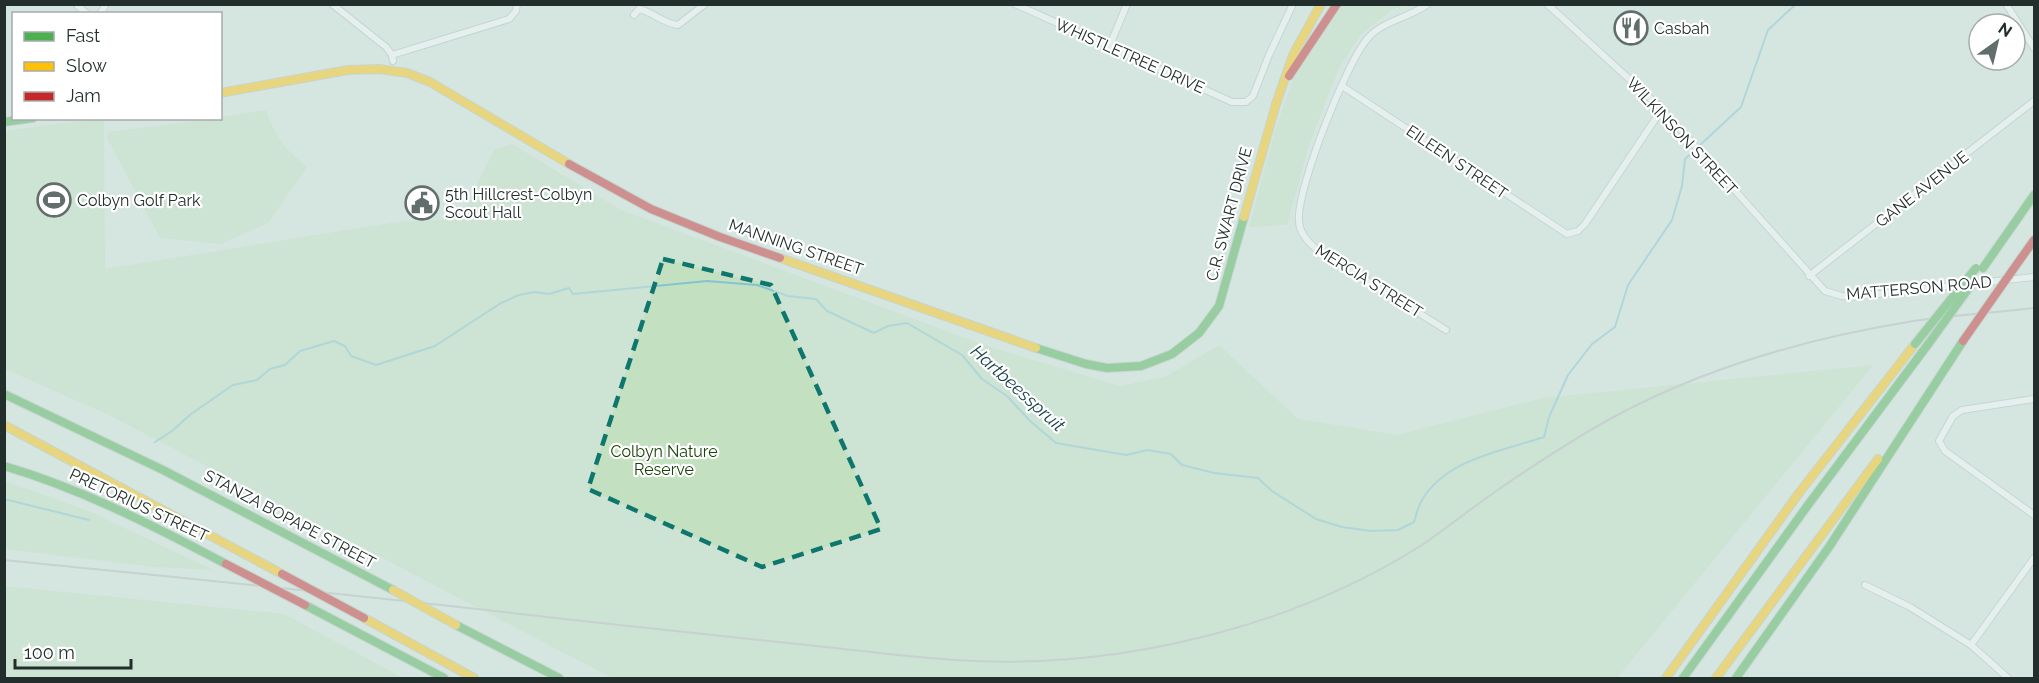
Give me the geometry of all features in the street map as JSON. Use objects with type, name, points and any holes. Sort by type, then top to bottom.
[{"type":"main road","name":"C.R. SWART DRIVE","points":[[1194,339],[1211,320],[1226,287],[1281,90],[1293,55],[1321,4]]},
{"type":"main road","name":"C.R. SWART DRIVE","points":[[1281,90],[1337,4]]},
{"type":"main road","name":"MANNING STREET","points":[[222,93],[348,70],[379,69],[407,73],[451,93],[595,179],[661,213],[720,237],[1066,358],[1100,367],[1129,368],[1168,357],[1194,339]]},
{"type":"main road","points":[[1683,678],[1929,343],[1980,268],[2034,195]]},
{"type":"main road","points":[[1716,678],[1947,364],[2034,240]]},
{"type":"main road","points":[[1666,678],[1799,493],[1915,344],[1980,268]]},
{"type":"main road","points":[[1736,678],[1829,547],[1947,364]]},
{"type":"main road","name":"STANZA BOPAPE STREET","points":[[4,394],[201,489],[559,678]]},
{"type":"main road","points":[[4,425],[474,678]]},
{"type":"main road","name":"PRETORIUS STREET","points":[[4,466],[60,484],[149,523],[444,678]]},
{"type":"main road","points":[[1660,678],[1718,605]]},
{"type":"street","points":[[332,4],[380,42],[393,58],[510,19],[518,4]]},
{"type":"street","points":[[634,15],[639,9],[644,10],[673,25],[678,25],[705,4]]},
{"type":"street","name":"WHISTLETREE DRIVE","points":[[1015,4],[1232,102],[1246,102],[1255,91],[1293,4]]},
{"type":"street","points":[[1110,45],[1127,4]]},
{"type":"street","points":[[1342,86],[1360,46],[1370,35],[1384,25],[1428,4]]},
{"type":"street","name":"WILKINSON STREET","points":[[1547,4],[1662,109],[1809,276]]},
{"type":"street","points":[[2006,4],[2034,48]]},
{"type":"street","name":"MERCIA STREET","points":[[1342,86],[1316,152],[1300,204],[1299,226],[1308,242],[1315,248],[1446,330]]},
{"type":"street","name":"EILEEN STREET","points":[[1342,86],[1563,233],[1574,232],[1585,224],[1662,109]]},
{"type":"street","name":"GANE AVENUE","points":[[1809,276],[2034,101]]},
{"type":"street","name":"MATTERSON ROAD","points":[[1809,276],[1825,291],[1847,297],[2034,278]]},
{"type":"street","points":[[2034,399],[1973,407],[1957,413],[1942,433],[1940,445],[1945,451],[2034,515]]},
{"type":"street","points":[[1971,645],[2034,558]]},
{"type":"street","points":[[1865,585],[1910,607],[1971,645],[2008,678]]},
{"type":"highlighted area","points":[[663,259],[771,285],[881,529],[762,567],[588,489]]},
{"type":"green space","points":[[1343,5],[1405,5],[1392,10],[1361,34],[1339,68],[1309,145],[1287,225],[1249,227],[1276,127],[1296,72]]},
{"type":"green space","points":[[266,110],[282,142],[307,167],[268,223],[220,244],[160,238],[107,138],[109,132],[204,120],[222,120],[222,117]]},
{"type":"green space","name":"Colbyn Nature Reserve","points":[[86,120],[104,120],[105,269],[397,222],[460,219],[494,150],[512,144],[621,210],[987,346],[1120,386],[1165,377],[1219,345],[1298,419],[1397,435],[1543,398],[1873,365],[1617,678],[612,678],[109,415],[5,369],[5,131]]},
{"type":"green space","points":[[5,481],[91,512],[213,570],[155,567],[5,549]]},
{"type":"green space","points":[[4,586],[284,614],[403,678],[5,678]]},
{"type":"waterway","name":"Hartbeesspruit","points":[[155,442],[233,385],[257,380],[270,369],[285,365],[300,351],[334,341],[345,346],[351,356],[376,365],[435,346],[501,303],[519,295],[535,292],[549,294],[569,288],[573,294],[707,281],[757,285],[788,296],[816,299],[827,311],[874,333],[888,326],[907,323],[962,355],[982,379],[1007,396],[1030,421],[1056,443],[1126,455],[1148,450],[1171,454],[1182,465],[1214,473],[1258,478],[1272,491],[1316,519],[1342,527],[1371,531],[1398,530],[1414,522],[1422,500],[1432,486],[1445,475],[1476,458],[1544,437],[1549,417],[1568,375],[1592,344],[1615,327],[1628,285],[1672,220],[1682,186],[1685,159],[1741,107],[1768,30],[1796,4]]},
{"type":"waterway","points":[[4,499],[89,520]]},
{"type":"railway","points":[[4,560],[918,657],[1021,662],[1120,653],[1186,641],[1271,617],[1323,597],[1374,573],[1422,545],[1499,489],[1593,429],[1625,411],[1693,380],[1763,355],[1835,336],[1908,322],[2034,308]]},
{"type":"traffic: fast","points":[[4,122],[18,120]]},
{"type":"traffic: fast","points":[[1983,268],[2034,195]]},
{"type":"traffic: fast","points":[[1036,348],[1086,364],[1107,368],[1141,366],[1172,354],[1199,333],[1219,306],[1244,217]]},
{"type":"traffic: fast","points":[[1915,344],[1976,268]]},
{"type":"traffic: fast","points":[[1929,343],[1971,285]]},
{"type":"traffic: fast","points":[[1736,678],[1829,547],[1963,341]]},
{"type":"traffic: fast","points":[[1683,678],[1929,343]]},
{"type":"traffic: fast","points":[[4,394],[163,470],[393,590]]},
{"type":"traffic: fast","points":[[4,466],[90,497],[145,522],[226,564]]},
{"type":"traffic: fast","points":[[305,605],[444,678]]},
{"type":"traffic: fast","points":[[456,625],[559,678]]},
{"type":"traffic: slow","points":[[1244,217],[1276,104],[1293,55],[1321,4]]},
{"type":"traffic: slow","points":[[222,93],[348,70],[379,69],[407,73],[430,82],[569,164]]},
{"type":"traffic: slow","points":[[780,258],[1036,348]]},
{"type":"traffic: slow","points":[[1666,678],[1799,493],[1915,344]]},
{"type":"traffic: slow","points":[[4,425],[282,574]]},
{"type":"traffic: slow","points":[[1716,678],[1878,459]]},
{"type":"traffic: slow","points":[[393,590],[456,625]]},
{"type":"traffic: slow","points":[[364,618],[474,678]]},
{"type":"traffic: jam","points":[[1289,76],[1337,4]]},
{"type":"traffic: jam","points":[[569,164],[651,209],[780,258]]},
{"type":"traffic: jam","points":[[2012,271],[2034,240]]},
{"type":"traffic: jam","points":[[1963,341],[2012,271]]},
{"type":"traffic: jam","points":[[226,564],[305,605]]},
{"type":"traffic: jam","points":[[282,574],[364,618]]},
{"type":"place","name":"Casbah","points":[[1631,28]]},
{"type":"place","name":"Colbyn Golf Park","points":[[54,200]]},
{"type":"place","name":"5th Hillcrest-Colbyn Scout Hall","points":[[422,203]]}]
